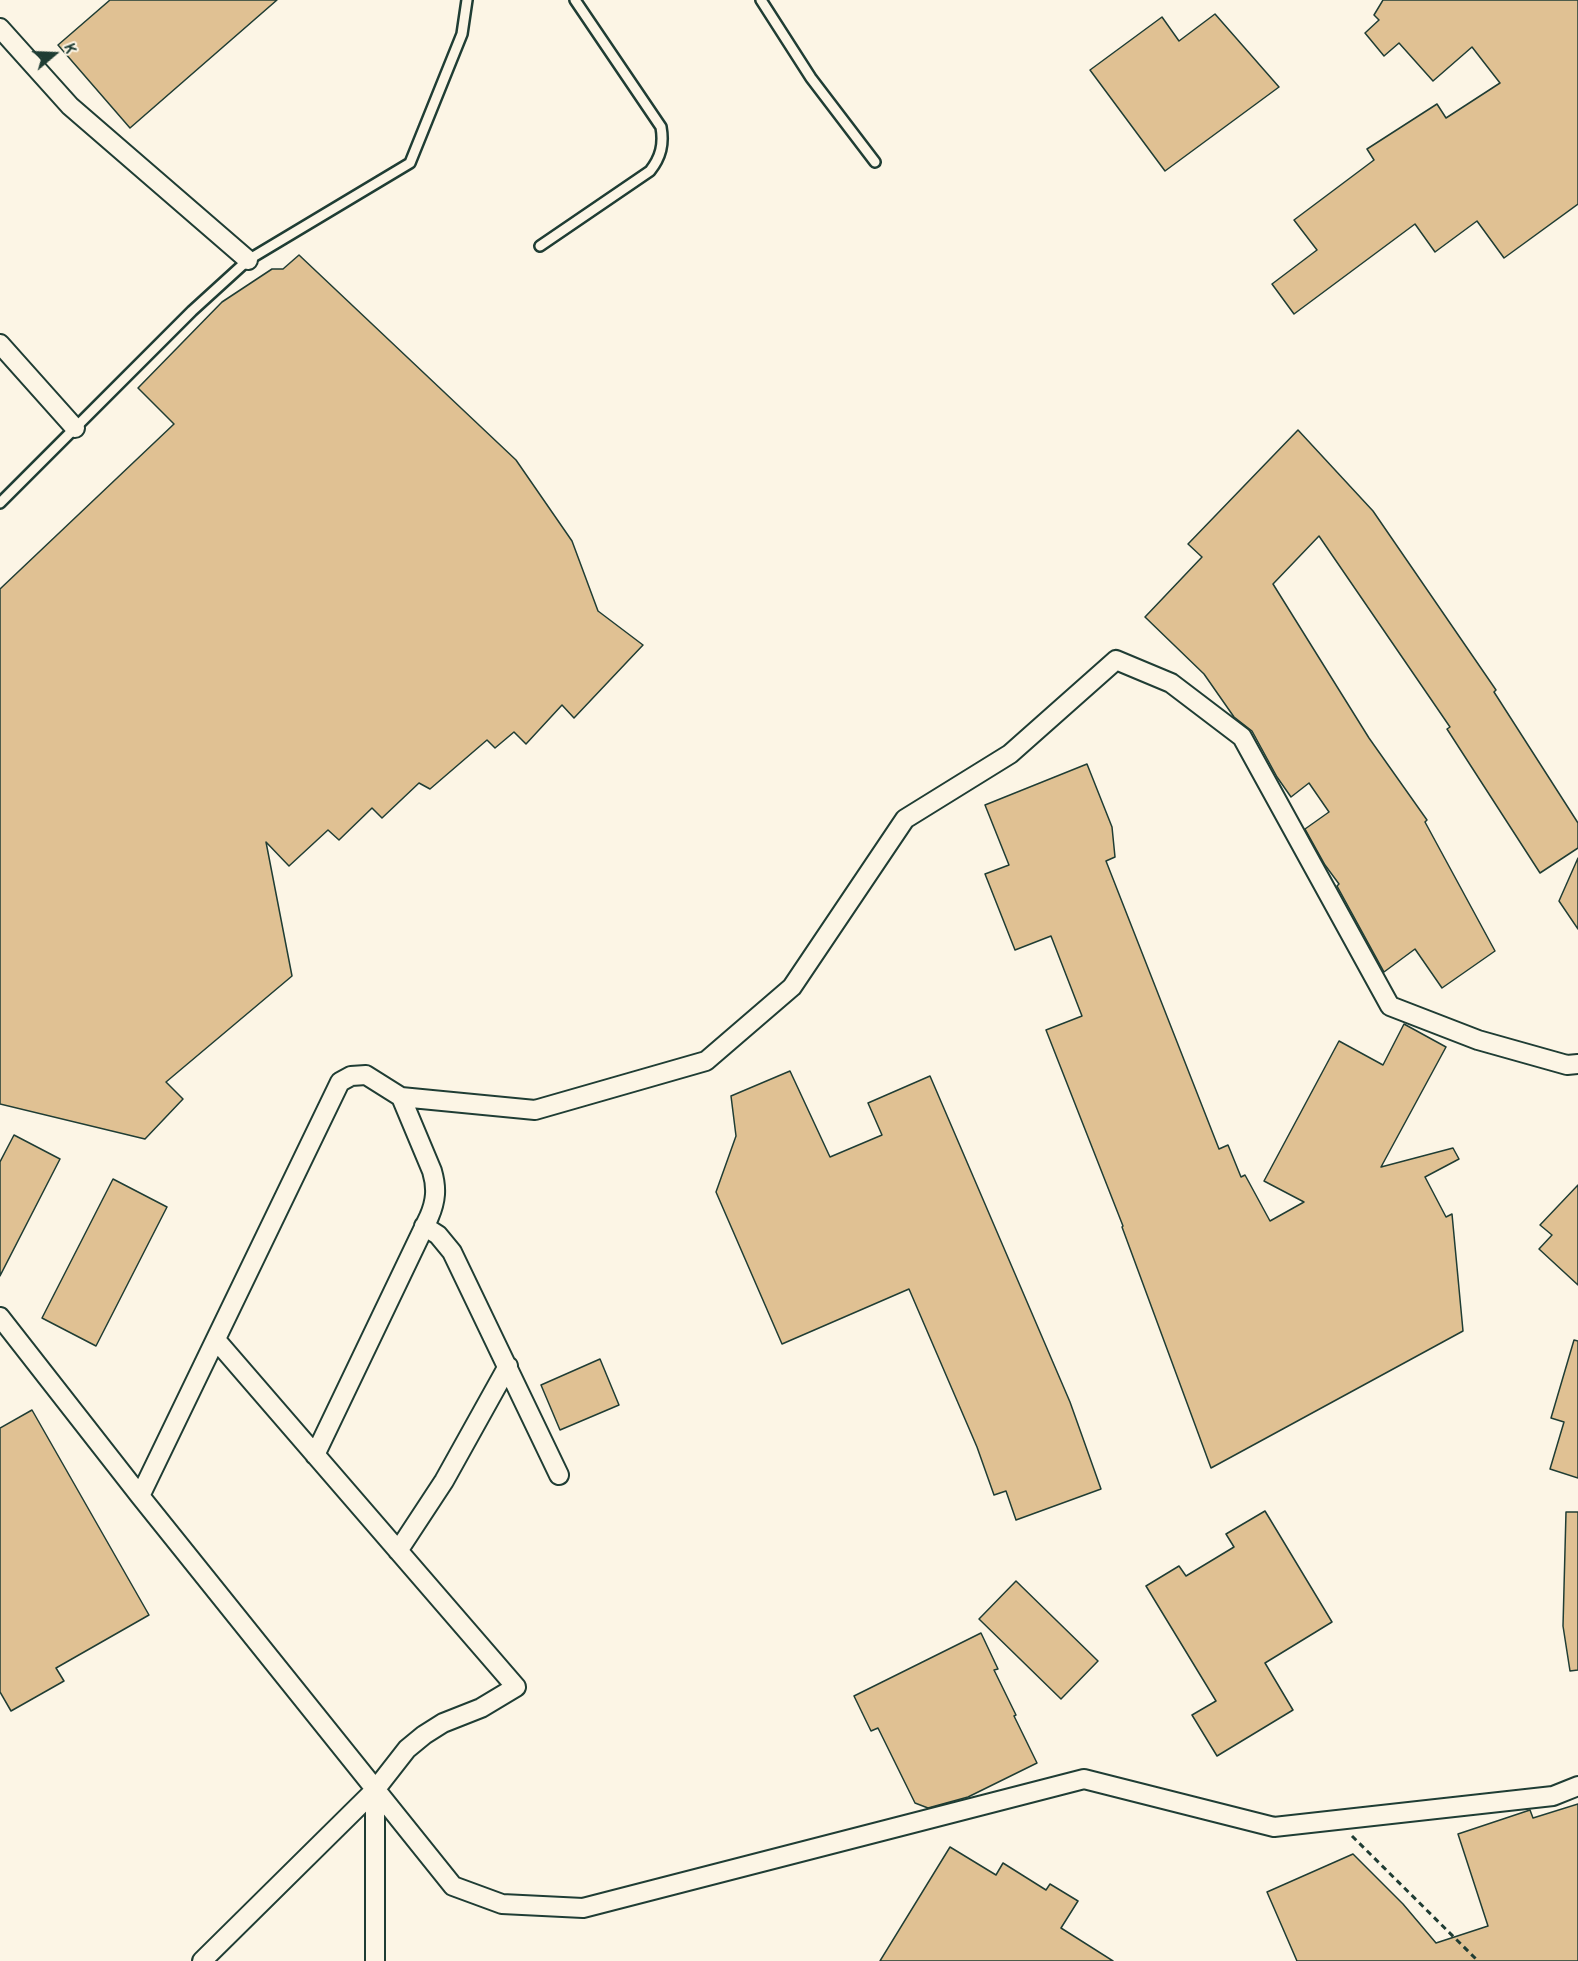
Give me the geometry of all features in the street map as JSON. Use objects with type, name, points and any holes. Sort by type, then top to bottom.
[{"type":"street","points":[[0,28],[70,106],[249,260]]},
{"type":"street","points":[[0,344],[75,428]]},
{"type":"street","points":[[140,1496],[340,1082],[351,1076],[366,1075],[401,1097],[535,1110],[706,1061],[792,987],[905,819],[1010,754],[1116,660],[1171,683],[1242,737],[1390,1006],[1478,1040],[1567,1065],[1578,1064]]},
{"type":"street","points":[[315,1455],[435,1200],[435,1181],[401,1097]]},
{"type":"street","points":[[424,1226],[438,1235],[452,1252],[559,1475]]},
{"type":"street","points":[[0,1317],[140,1496],[453,1886],[502,1904],[583,1908],[1084,1779],[1274,1827],[1553,1796],[1578,1786]]},
{"type":"street","points":[[202,1961],[375,1790],[407,1749],[424,1735],[443,1724],[481,1708],[516,1687],[216,1340]]},
{"type":"street","points":[[398,1551],[444,1481],[508,1366]]},
{"type":"street","points":[[375,1790],[375,1961]]},
{"type":"lane","points":[[0,503],[192,311],[249,260],[410,164],[462,34],[467,0]]},
{"type":"lane","points":[[540,246],[650,171],[659,158],[663,143],[661,127],[575,0]]},
{"type":"lane","points":[[761,0],[811,78],[875,162]]},
{"type":"path","points":[[1336,1820],[1478,1961]]},
{"type":"building","points":[[110,0],[277,0],[130,128],[58,45]]},
{"type":"building","points":[[1383,0],[1578,0],[1578,204],[1504,258],[1477,221],[1435,252],[1415,224],[1294,314],[1272,284],[1317,250],[1294,220],[1374,160],[1367,149],[1437,104],[1446,118],[1500,83],[1472,47],[1433,81],[1399,43],[1384,56],[1365,33],[1379,20],[1374,15]]},
{"type":"building","points":[[1215,14],[1279,87],[1165,171],[1090,70],[1162,17],[1179,41]]},
{"type":"building","points":[[299,255],[516,460],[572,541],[598,611],[643,645],[574,718],[562,705],[526,744],[514,732],[495,748],[487,740],[430,789],[419,783],[382,818],[372,808],[339,840],[328,830],[289,866],[266,842],[292,976],[166,1082],[183,1099],[145,1139],[0,1104],[0,589],[174,424],[138,388],[222,302],[272,269],[283,269]]},
{"type":"building","points":[[1298,430],[1373,511],[1496,690],[1494,692],[1578,823],[1578,848],[1540,873],[1447,729],[1450,727],[1319,536],[1273,584],[1369,738],[1427,820],[1425,822],[1495,951],[1442,988],[1415,949],[1384,972],[1337,886],[1339,884],[1325,865],[1305,829],[1329,812],[1309,783],[1291,797],[1277,777],[1252,731],[1234,717],[1204,674],[1145,617],[1202,557],[1188,544]]},
{"type":"building","points":[[1087,764],[1112,827],[1115,857],[1106,861],[1219,1149],[1228,1145],[1241,1177],[1245,1175],[1270,1221],[1304,1202],[1264,1181],[1339,1041],[1383,1065],[1404,1024],[1446,1047],[1381,1167],[1453,1148],[1459,1159],[1425,1177],[1446,1217],[1452,1214],[1463,1331],[1211,1468],[1123,1226],[1046,1030],[1082,1016],[1051,936],[1015,950],[985,874],[1009,865],[985,805]]},
{"type":"building","points":[[1578,858],[1578,929],[1559,901]]},
{"type":"building","points":[[790,1071],[830,1157],[882,1135],[868,1103],[930,1076],[1070,1402],[1101,1489],[1016,1520],[1006,1491],[994,1495],[977,1447],[909,1289],[782,1344],[716,1192],[736,1136],[731,1096]]},
{"type":"building","points":[[14,1135],[60,1159],[0,1276],[0,1162]]},
{"type":"building","points":[[113,1179],[167,1207],[96,1346],[42,1318]]},
{"type":"building","points":[[1578,1185],[1578,1285],[1539,1249],[1552,1235],[1540,1225]]},
{"type":"building","points":[[1574,1340],[1578,1341],[1578,1478],[1550,1469],[1564,1422],[1551,1418]]},
{"type":"building","points":[[600,1359],[619,1405],[560,1430],[541,1385]]},
{"type":"building","points":[[32,1410],[149,1615],[56,1668],[64,1681],[11,1711],[0,1692],[0,1428]]},
{"type":"building","points":[[1265,1511],[1332,1622],[1265,1663],[1293,1710],[1217,1756],[1192,1715],[1216,1701],[1146,1586],[1179,1566],[1186,1576],[1234,1547],[1226,1534]]},
{"type":"building","points":[[1566,1512],[1578,1512],[1578,1670],[1570,1671],[1563,1626]]},
{"type":"building","points":[[1016,1581],[1098,1661],[1061,1699],[979,1619]]},
{"type":"building","points":[[981,1633],[998,1669],[994,1670],[1037,1763],[968,1797],[928,1808],[915,1803],[878,1728],[871,1731],[854,1696]]},
{"type":"building","points":[[1578,1804],[1578,1961],[1297,1961],[1267,1892],[1353,1854],[1403,1904],[1436,1943],[1488,1926],[1458,1834],[1530,1810],[1533,1818]]},
{"type":"building","points":[[950,1847],[996,1875],[1003,1863],[1046,1890],[1050,1884],[1078,1901],[1061,1928],[1113,1961],[880,1961]]}]
